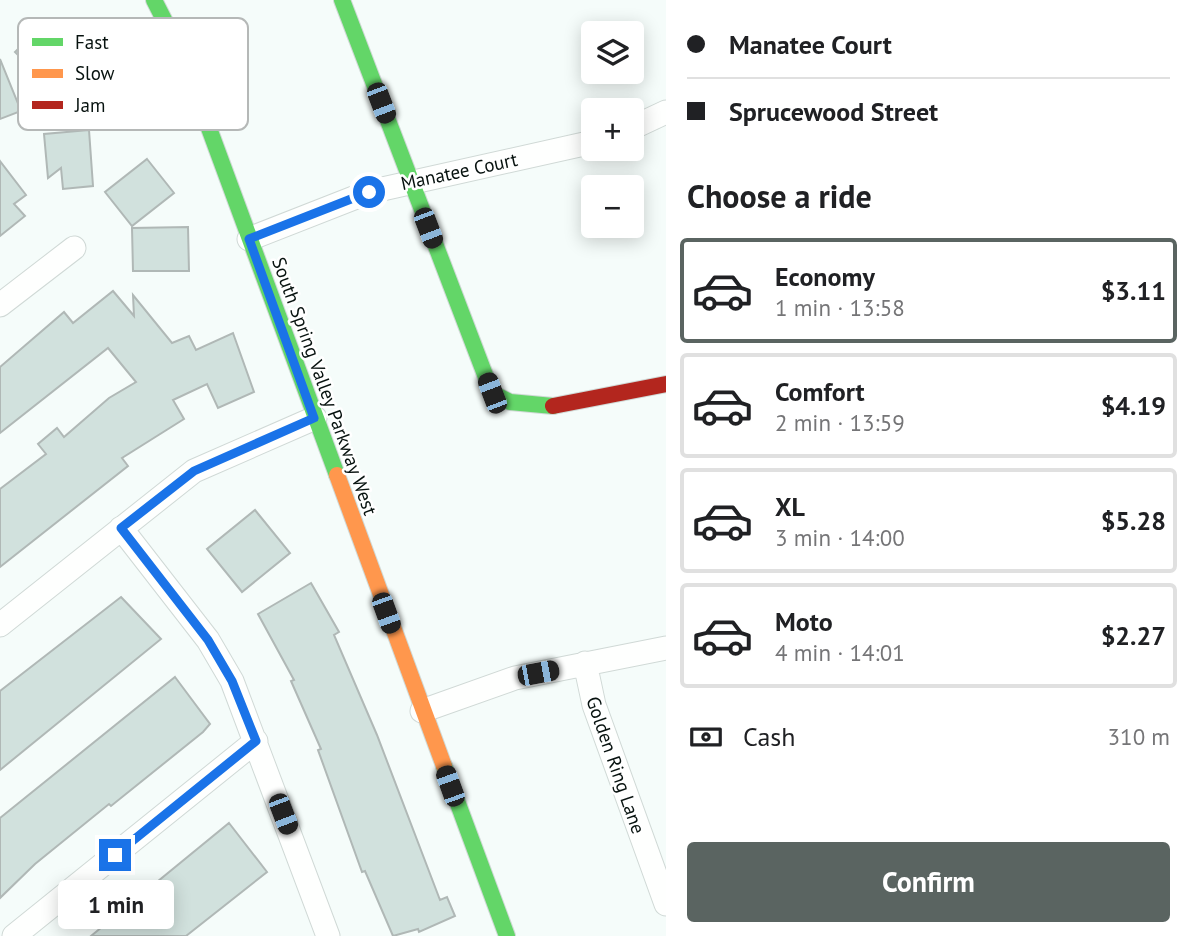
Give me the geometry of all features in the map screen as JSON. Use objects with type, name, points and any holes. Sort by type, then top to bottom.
[{"type":"street","name":"South Spring Valley Parkway West","points":[[155,0],[164,18]]},
{"type":"street","points":[[342,0],[492,393],[507,404],[543,408],[666,384]]},
{"type":"street","points":[[644,122],[666,111]]},
{"type":"street","name":"South Spring Valley Parkway West","points":[[209,130],[507,936]]},
{"type":"street","name":"Manatee Court","points":[[249,239],[369,192],[581,145]]},
{"type":"street","points":[[0,305],[74,248]]},
{"type":"street","points":[[0,625],[194,471],[314,418]]},
{"type":"street","points":[[121,528],[208,640],[232,681],[328,936]]},
{"type":"street","points":[[422,711],[515,678],[666,648]]},
{"type":"street","name":"Golden Ring Lane","points":[[585,663],[594,705],[666,904]]},
{"type":"street","points":[[14,936],[256,741]]},
{"type":"building","points":[[0,59],[18,104],[18,112],[0,119]]},
{"type":"building","points":[[89,130],[93,186],[63,189],[61,168],[48,178],[44,134]]},
{"type":"building","points":[[147,159],[174,193],[132,226],[105,192]]},
{"type":"building","points":[[0,161],[26,195],[14,204],[25,216],[0,236]]},
{"type":"building","points":[[188,227],[189,271],[133,271],[132,228]]},
{"type":"building","points":[[113,291],[134,316],[133,295],[172,343],[189,336],[196,350],[233,333],[254,392],[218,408],[207,384],[173,400],[184,419],[122,458],[128,466],[0,567],[0,489],[46,454],[38,444],[57,428],[64,437],[109,398],[136,382],[108,348],[0,433],[0,367],[64,312],[73,323]]},
{"type":"building","points":[[255,510],[290,553],[242,592],[207,549]]},
{"type":"building","points":[[311,583],[339,632],[334,635],[377,735],[440,900],[447,897],[455,916],[419,932],[418,929],[393,936],[365,871],[362,872],[318,750],[321,749],[291,681],[294,680],[258,614]]},
{"type":"building","points":[[121,597],[161,639],[0,770],[0,691]]},
{"type":"building","points":[[175,677],[210,724],[111,806],[109,804],[35,864],[0,898],[0,818]]},
{"type":"building","points":[[229,823],[267,872],[186,936],[91,936]]},
{"type":"traffic: fast","points":[[154,0],[163,18]]},
{"type":"traffic: fast","points":[[342,0],[492,393],[510,402],[553,406]]},
{"type":"traffic: fast","points":[[210,130],[337,475]]},
{"type":"traffic: fast","points":[[444,766],[507,936]]},
{"type":"traffic: slow","points":[[337,475],[444,766]]},
{"type":"traffic: jam","points":[[553,406],[666,384]]},
{"type":"route","points":[[115,855],[256,741],[232,681],[208,640],[121,528],[194,471],[314,418],[249,239],[369,192]]}]
